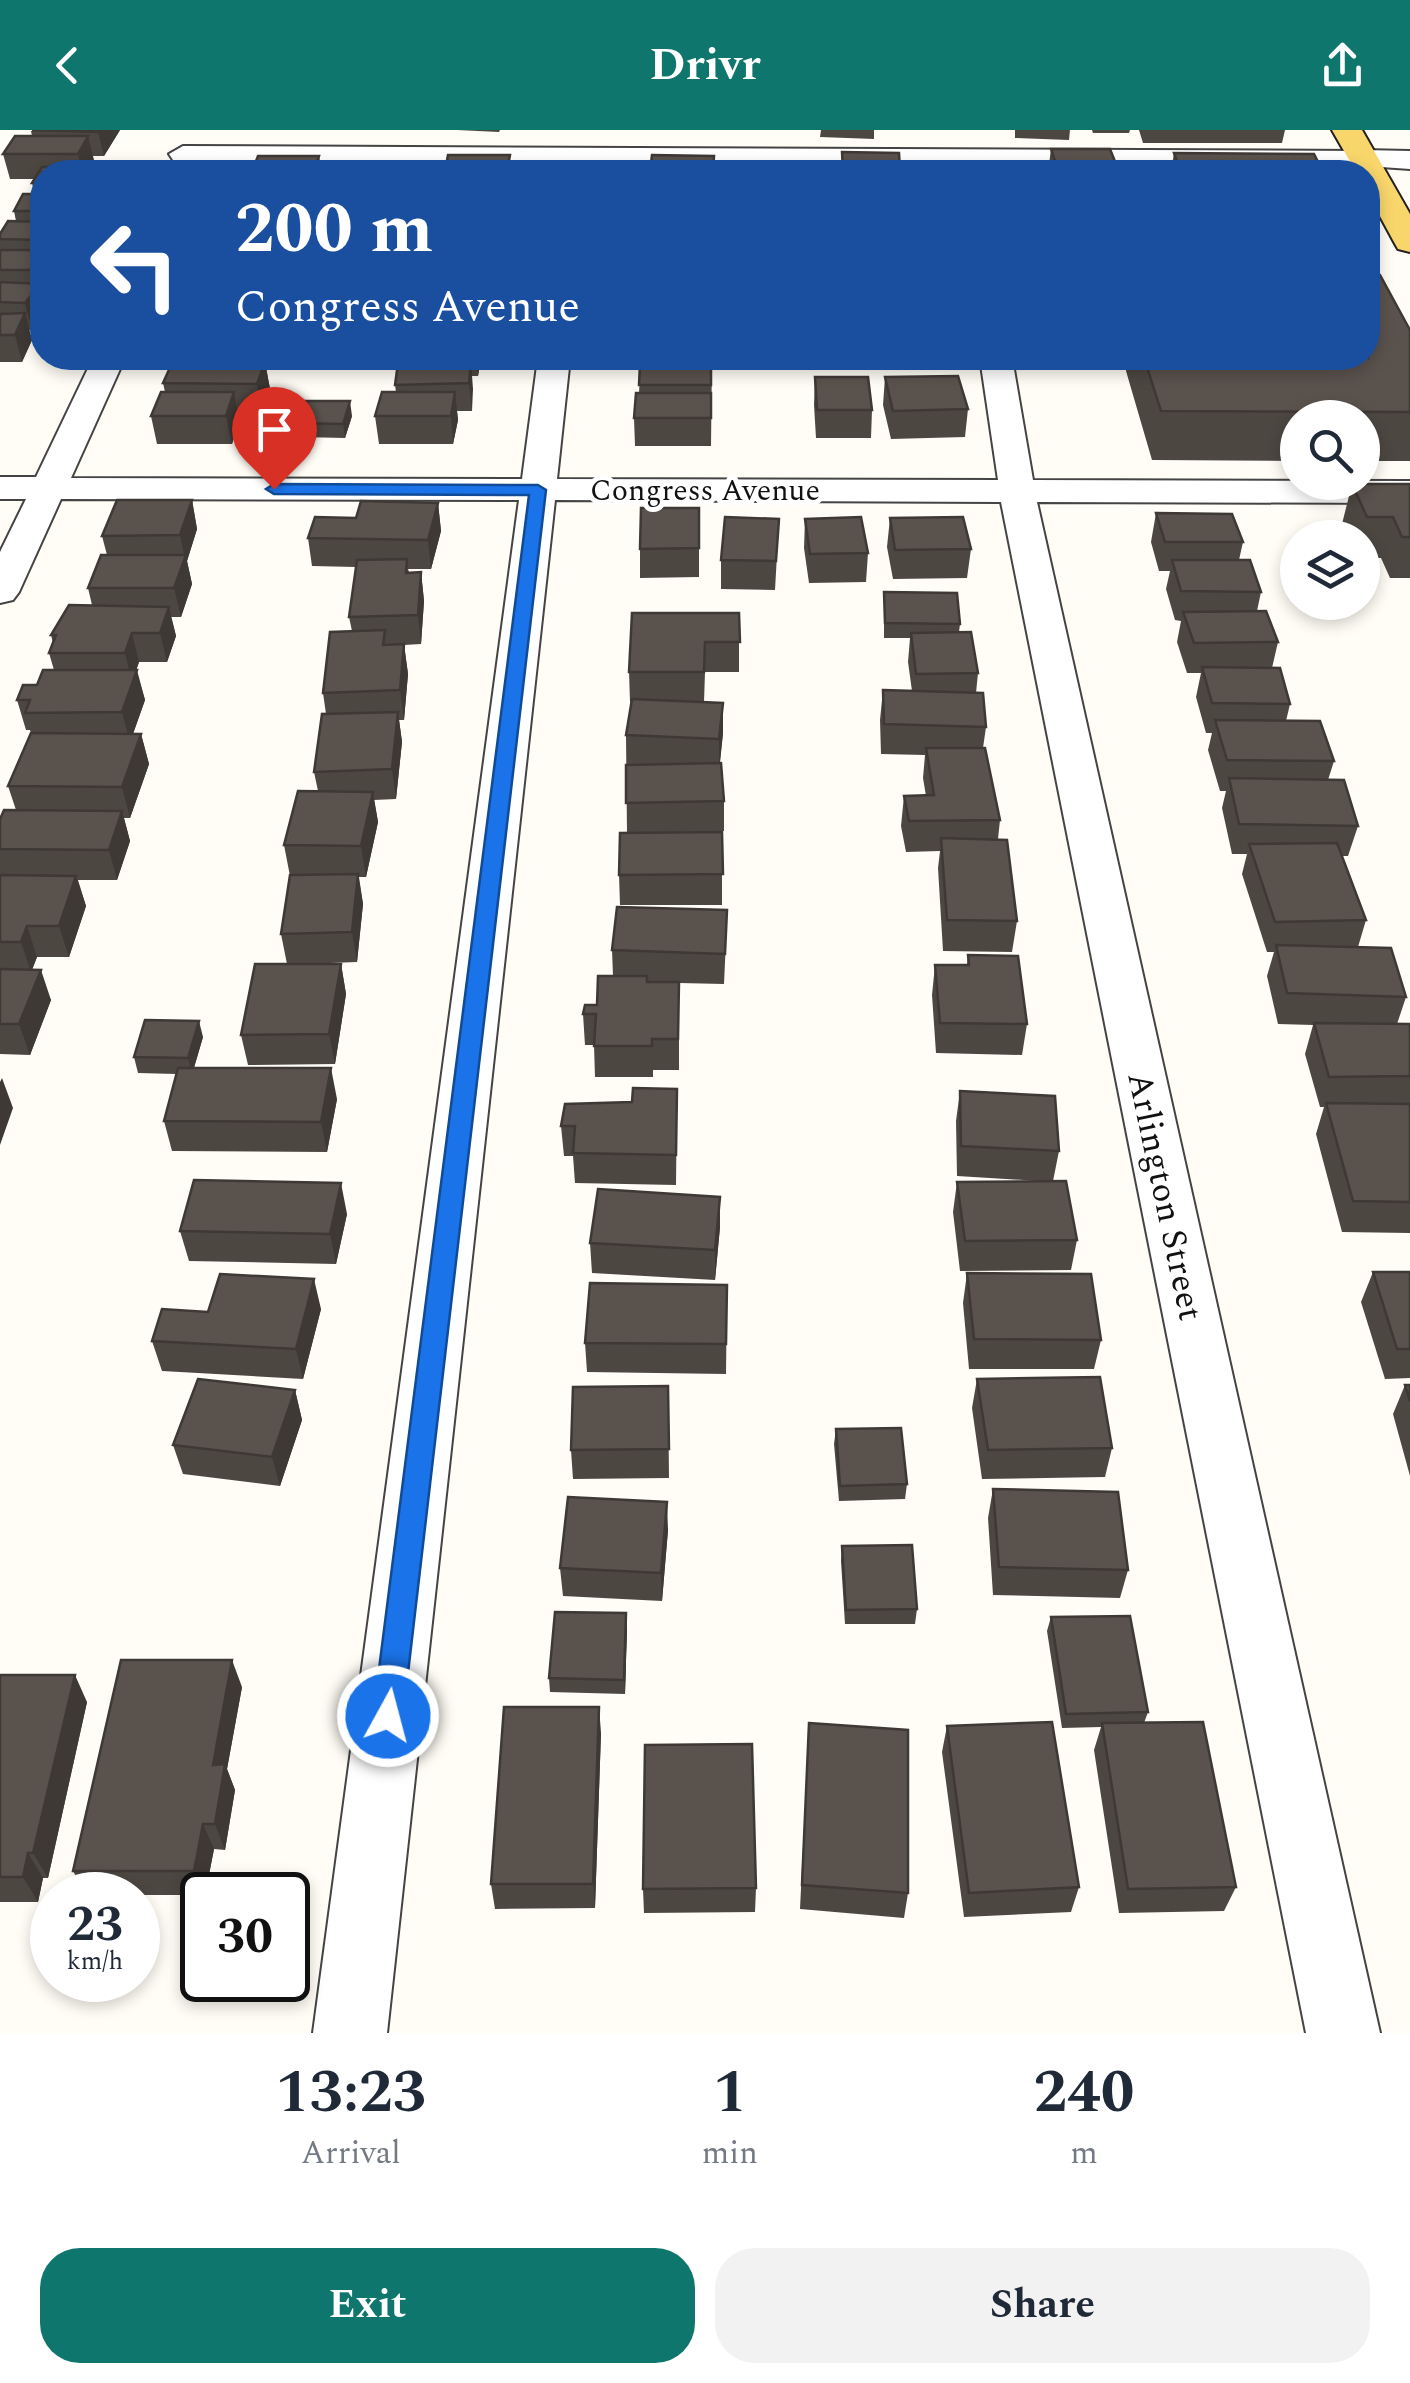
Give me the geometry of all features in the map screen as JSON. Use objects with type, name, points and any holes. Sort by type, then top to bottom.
[{"type":"main road","points":[[1347,130],[1364,159]]},
{"type":"main road","points":[[1380,188],[1410,242]]},
{"type":"street","points":[[187,152],[954,154],[1410,160]]},
{"type":"street","points":[[0,592],[103,370]]},
{"type":"street","points":[[350,2033],[553,370]]},
{"type":"street","name":"Arlington Street","points":[[998,370],[1018,491],[1344,2033]]},
{"type":"street","name":"Congress Avenue","points":[[0,488],[1410,492]]},
{"type":"building","points":[[32,130],[99,130],[98,132]]},
{"type":"building","points":[[15,136],[88,136],[78,154],[3,154]]},
{"type":"building","points":[[1051,149],[1110,149],[1114,160],[1055,160]]},
{"type":"building","points":[[842,152],[899,153],[899,160],[842,160]]},
{"type":"building","points":[[1174,153],[1314,154],[1317,160],[1177,160]]},
{"type":"building","points":[[448,155],[510,155],[509,160],[447,160]]},
{"type":"building","points":[[652,155],[714,156],[714,160],[651,160]]},
{"type":"building","points":[[258,156],[319,156],[318,160],[256,160]]},
{"type":"building","points":[[23,194],[30,194],[30,211],[14,211]]},
{"type":"building","points":[[8,221],[30,222],[30,240],[0,239]]},
{"type":"building","points":[[0,250],[30,250],[30,270],[0,270]]},
{"type":"building","points":[[1380,275],[1410,330],[1410,412],[1380,412],[1380,400],[1280,400],[1280,411],[1161,411],[1148,370],[1380,370]]},
{"type":"building","points":[[0,282],[30,284],[30,297],[25,303],[0,302]]},
{"type":"building","points":[[25,313],[15,335],[0,335],[0,314]]},
{"type":"building","points":[[169,370],[262,370],[257,384],[163,383]]},
{"type":"building","points":[[397,370],[470,370],[469,383],[395,385]]},
{"type":"building","points":[[640,370],[711,370],[711,385],[639,385]]},
{"type":"building","points":[[958,376],[968,409],[893,411],[885,377]]},
{"type":"building","points":[[815,377],[868,377],[872,410],[817,410]]},
{"type":"building","points":[[161,392],[234,392],[226,416],[151,416]]},
{"type":"building","points":[[382,392],[455,392],[451,416],[375,416]]},
{"type":"building","points":[[636,393],[711,393],[711,418],[634,418]]},
{"type":"building","points":[[305,401],[350,401],[343,424],[297,423]]},
{"type":"building","points":[[1380,484],[1410,484],[1410,537],[1402,537],[1393,517],[1367,517],[1359,500],[1380,500]]},
{"type":"building","points":[[117,500],[192,500],[180,535],[102,536]]},
{"type":"building","points":[[361,501],[438,503],[428,540],[308,538],[315,517],[356,518]]},
{"type":"building","points":[[641,508],[699,508],[699,548],[640,549]]},
{"type":"building","points":[[1156,513],[1232,514],[1243,542],[1165,542]]},
{"type":"building","points":[[725,517],[779,519],[776,561],[721,560]]},
{"type":"building","points":[[861,517],[868,553],[810,554],[805,519]]},
{"type":"building","points":[[963,517],[971,549],[895,550],[890,518]]},
{"type":"building","points":[[101,555],[186,555],[174,588],[88,588]]},
{"type":"building","points":[[407,559],[406,573],[421,572],[418,615],[349,617],[357,560]]},
{"type":"building","points":[[1172,560],[1250,560],[1261,592],[1181,591]]},
{"type":"building","points":[[884,592],[957,593],[960,624],[885,623]]},
{"type":"building","points":[[69,605],[169,607],[160,633],[132,633],[125,653],[49,653],[56,635],[51,635]]},
{"type":"building","points":[[1266,611],[1278,642],[1194,643],[1183,612]]},
{"type":"building","points":[[632,613],[739,613],[740,642],[705,642],[704,672],[629,672]]},
{"type":"building","points":[[385,630],[383,645],[404,644],[400,690],[323,693],[330,632]]},
{"type":"building","points":[[971,632],[978,673],[916,674],[911,633]]},
{"type":"building","points":[[1202,667],[1280,668],[1290,704],[1212,703]]},
{"type":"building","points":[[43,670],[137,670],[122,712],[25,713],[30,700],[17,700],[23,685],[37,685]]},
{"type":"building","points":[[883,690],[983,693],[986,727],[884,724]]},
{"type":"building","points":[[632,699],[723,703],[719,739],[626,735]]},
{"type":"building","points":[[398,712],[392,769],[314,772],[322,714]]},
{"type":"building","points":[[1215,720],[1320,721],[1334,761],[1227,760]]},
{"type":"building","points":[[31,733],[141,734],[122,787],[8,786]]},
{"type":"building","points":[[926,748],[985,748],[1000,820],[909,821],[904,796],[934,795]]},
{"type":"building","points":[[721,763],[724,801],[626,803],[626,765]]},
{"type":"building","points":[[1229,778],[1344,780],[1358,826],[1239,824]]},
{"type":"building","points":[[298,791],[373,792],[361,846],[284,845]]},
{"type":"building","points":[[4,810],[122,811],[109,850],[0,849],[0,819]]},
{"type":"building","points":[[722,832],[723,874],[619,875],[620,833]]},
{"type":"building","points":[[941,838],[1007,840],[1017,921],[947,920]]},
{"type":"building","points":[[1337,843],[1366,920],[1275,922],[1249,844]]},
{"type":"building","points":[[358,874],[352,932],[281,934],[290,875]]},
{"type":"building","points":[[0,875],[76,876],[59,926],[27,926],[21,942],[0,942]]},
{"type":"building","points":[[617,907],[727,910],[725,954],[612,950]]},
{"type":"building","points":[[1276,945],[1391,948],[1406,997],[1287,993]]},
{"type":"building","points":[[968,955],[1018,956],[1027,1024],[940,1023],[935,965],[969,965]]},
{"type":"building","points":[[255,964],[341,964],[329,1034],[241,1035]]},
{"type":"building","points":[[0,969],[41,970],[19,1024],[0,1024]]},
{"type":"building","points":[[598,976],[647,976],[647,982],[679,982],[678,1039],[652,1039],[652,1046],[594,1046],[596,1014],[583,1014],[585,1005],[597,1005]]},
{"type":"building","points":[[145,1020],[199,1021],[188,1058],[134,1057]]},
{"type":"building","points":[[1314,1023],[1410,1024],[1410,1076],[1329,1077]]},
{"type":"building","points":[[178,1068],[331,1068],[321,1122],[164,1121]]},
{"type":"building","points":[[633,1088],[677,1089],[676,1155],[573,1153],[575,1126],[561,1126],[565,1104],[632,1102]]},
{"type":"building","points":[[960,1091],[1055,1096],[1059,1151],[961,1146]]},
{"type":"building","points":[[1326,1103],[1410,1104],[1410,1202],[1353,1201]]},
{"type":"building","points":[[194,1180],[341,1183],[330,1234],[180,1231]]},
{"type":"building","points":[[1066,1181],[1077,1240],[965,1241],[957,1182]]},
{"type":"building","points":[[598,1189],[720,1197],[715,1250],[590,1243]]},
{"type":"building","points":[[1373,1272],[1410,1272],[1410,1349],[1397,1349]]},
{"type":"building","points":[[967,1273],[1091,1274],[1101,1340],[974,1339]]},
{"type":"building","points":[[220,1274],[314,1279],[296,1349],[152,1341],[162,1309],[208,1312]]},
{"type":"building","points":[[590,1283],[727,1285],[726,1344],[585,1343]]},
{"type":"building","points":[[1100,1377],[1112,1448],[988,1450],[977,1379]]},
{"type":"building","points":[[198,1379],[295,1390],[272,1457],[173,1445]]},
{"type":"building","points":[[668,1386],[669,1449],[571,1450],[573,1387]]},
{"type":"building","points":[[901,1428],[907,1484],[840,1486],[836,1429]]},
{"type":"building","points":[[993,1489],[1118,1492],[1128,1570],[999,1567]]},
{"type":"building","points":[[568,1497],[667,1502],[661,1573],[560,1568]]},
{"type":"building","points":[[912,1545],[917,1609],[846,1610],[842,1546]]},
{"type":"building","points":[[555,1612],[626,1613],[624,1680],[549,1678]]},
{"type":"building","points":[[1130,1616],[1148,1712],[1066,1714],[1051,1617]]},
{"type":"building","points":[[121,1660],[232,1660],[213,1765],[225,1764],[215,1824],[203,1824],[194,1871],[73,1871]]},
{"type":"building","points":[[0,1675],[75,1675],[33,1853],[28,1853],[23,1877],[0,1877]]},
{"type":"building","points":[[504,1707],[599,1707],[593,1884],[491,1884]]},
{"type":"building","points":[[1052,1722],[1079,1887],[969,1893],[947,1726]]},
{"type":"building","points":[[1203,1722],[1236,1887],[1128,1889],[1102,1723]]},
{"type":"building","points":[[809,1723],[908,1730],[908,1893],[802,1885]]},
{"type":"building","points":[[752,1744],[756,1888],[643,1889],[645,1745]]},
{"type":"route","points":[[274,489],[538,490],[388,1716]]}]
